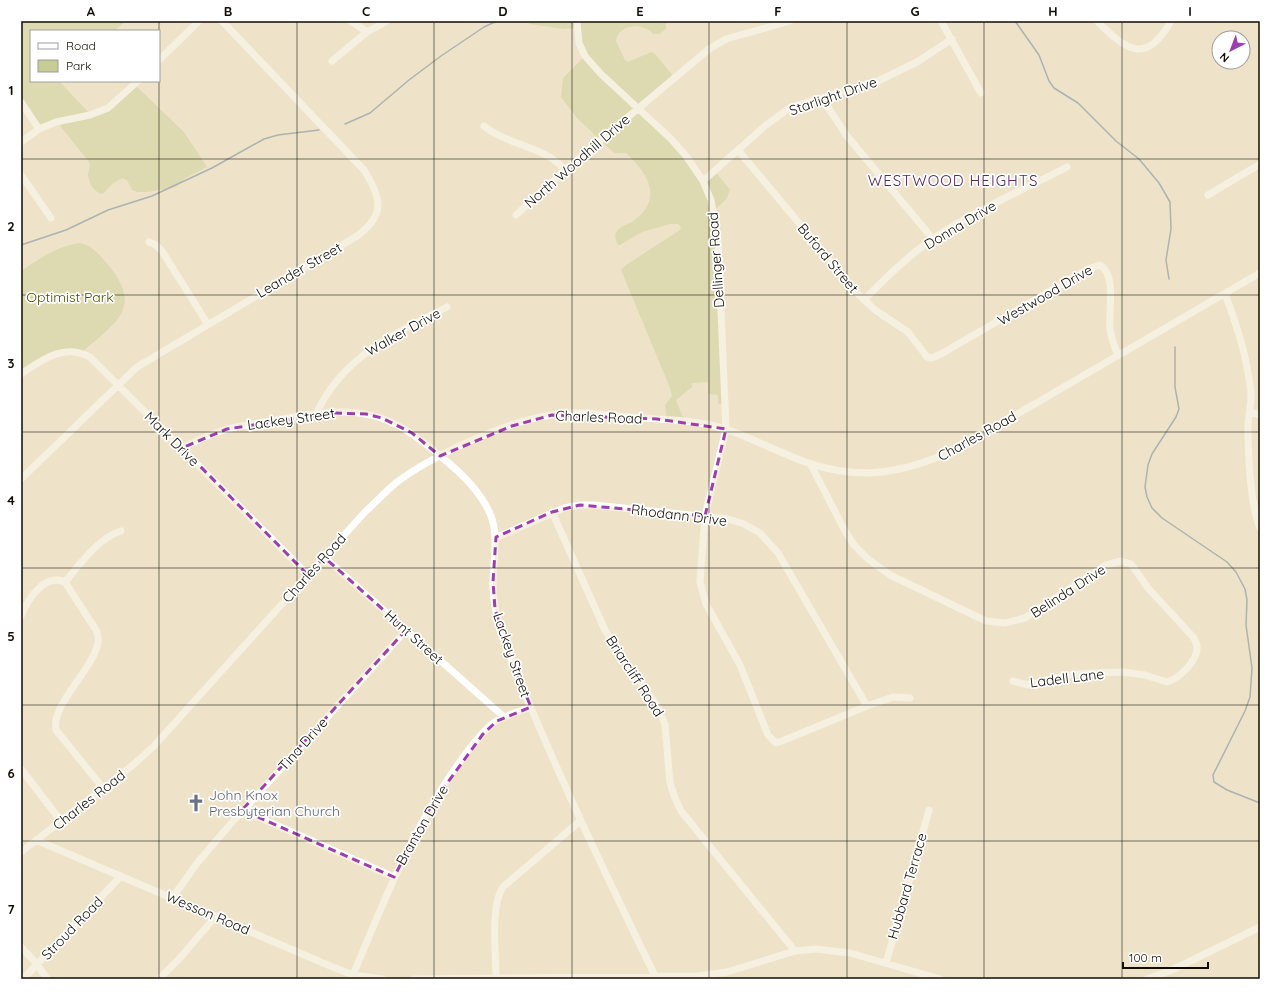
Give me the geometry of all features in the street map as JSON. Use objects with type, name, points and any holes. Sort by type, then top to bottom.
[{"type":"street","points":[[160,59],[199,21]]},
{"type":"street","name":"Leander Street","points":[[21,479],[118,384],[143,363],[366,229],[373,220],[378,203],[376,191],[364,170],[222,21]]},
{"type":"street","points":[[351,21],[367,32]]},
{"type":"street","points":[[332,62],[367,32],[387,21]]},
{"type":"street","name":"Dellinger Road","points":[[576,21],[579,44],[585,56],[601,74],[676,144],[704,181],[714,210],[718,241],[726,429],[705,516],[700,582],[703,598],[740,665],[764,727],[771,740],[776,743],[782,741],[868,706]]},
{"type":"street","name":"North Woodhill Drive","points":[[516,215],[565,170],[709,49],[726,39],[790,21]]},
{"type":"street","points":[[941,21],[981,93]]},
{"type":"street","points":[[1097,21],[1117,42],[1139,50],[1154,44],[1171,21]]},
{"type":"street","name":"Starlight Drive","points":[[704,181],[766,125],[791,107],[878,81],[895,74],[952,39]]},
{"type":"street","points":[[21,142],[39,129],[56,122],[90,115],[108,108],[137,82]]},
{"type":"street","points":[[822,98],[847,136],[933,239]]},
{"type":"street","points":[[21,102],[39,129]]},
{"type":"street","points":[[484,126],[501,137],[553,159],[565,170]]},
{"type":"street","name":"Buford Street","points":[[738,150],[864,300],[875,310],[908,332],[927,357]]},
{"type":"street","points":[[1208,195],[1260,164]]},
{"type":"street","name":"Donna Drive","points":[[864,300],[884,278],[933,239],[961,221],[1068,167]]},
{"type":"street","points":[[21,175],[51,218]]},
{"type":"street","points":[[149,242],[162,251],[208,323]]},
{"type":"street","name":"Westwood Drive","points":[[927,357],[932,358],[941,354],[1088,269],[1100,264],[1106,271],[1108,277],[1111,302],[1110,330],[1118,356]]},
{"type":"street","name":"Charles Road","points":[[21,852],[133,766],[153,748],[365,512],[396,483],[440,456],[506,428],[552,415],[591,414],[689,422],[726,429],[811,465],[836,471],[871,473],[901,470],[925,463],[957,449],[1260,273]]},
{"type":"street","points":[[1225,294],[1247,369],[1251,394],[1250,466],[1254,506],[1260,528]]},
{"type":"street","name":"Walker Drive","points":[[316,414],[327,394],[341,374],[366,351],[447,307]]},
{"type":"street","name":"Mark Drive","points":[[21,374],[56,353],[70,351],[81,352],[90,357],[308,575]]},
{"type":"street","name":"Lackey Street","points":[[182,448],[227,429],[316,414],[352,412],[382,418],[412,433],[466,479],[486,505],[492,518],[495,538],[493,582],[495,609],[508,653],[580,821],[651,978]]},
{"type":"street","points":[[1250,412],[1260,415]]},
{"type":"street","name":"Belinda Drive","points":[[811,465],[845,531],[860,552],[890,575],[986,621],[996,623],[1015,622],[1033,614],[1106,565],[1121,560],[1135,567],[1148,588],[1194,638],[1197,646]]},
{"type":"street","name":"Rhodann Drive","points":[[495,538],[552,512],[580,504],[705,516],[728,519],[744,524],[760,533],[772,544],[868,706]]},
{"type":"street","name":"Briarcliff Road","points":[[552,512],[605,630],[616,649],[658,707],[665,725],[670,783],[681,810],[795,951]]},
{"type":"street","points":[[65,582],[100,542],[110,534],[121,531]]},
{"type":"street","name":"Hunt Street","points":[[324,557],[504,717]]},
{"type":"street","points":[[21,616],[28,602],[41,586],[53,580],[65,582],[96,630],[98,638],[95,650],[59,711],[54,724],[56,730],[103,788]]},
{"type":"street","name":"Tina Drive","points":[[172,898],[198,862],[242,810],[406,630]]},
{"type":"street","name":"Ladell Lane","points":[[1013,681],[1028,685],[1068,675],[1091,672],[1123,672],[1145,675],[1162,681],[1172,681],[1192,662],[1196,654],[1197,646]]},
{"type":"street","points":[[868,706],[893,697],[910,698]]},
{"type":"street","name":"Branton Drive","points":[[356,977],[394,877],[422,821],[454,770],[492,724],[504,717],[531,707]]},
{"type":"street","points":[[21,769],[61,821]]},
{"type":"street","points":[[242,810],[394,877]]},
{"type":"street","name":"Hubbard Terrace","points":[[886,963],[929,810]]},
{"type":"street","points":[[496,978],[496,907],[499,893],[514,877],[580,821]]},
{"type":"street","name":"Wesson Road","points":[[36,840],[356,977],[382,979]]},
{"type":"street","name":"Stroud Road","points":[[23,979],[121,876]]},
{"type":"street","points":[[159,979],[179,959],[216,916]]},
{"type":"street","points":[[1147,979],[1172,970],[1260,927]]},
{"type":"street","points":[[21,947],[37,964],[47,979]]},
{"type":"street","points":[[414,979],[651,978],[698,976],[727,972],[795,951],[832,950],[886,963],[940,979]]},
{"type":"highlighted area","points":[[334,413],[366,414],[382,418],[412,433],[440,456],[512,426],[552,415],[657,419],[726,429],[705,516],[580,505],[552,512],[496,537],[493,582],[495,609],[508,653],[531,707],[497,721],[483,734],[432,804],[394,877],[242,810],[406,630],[324,557],[308,575],[182,448],[227,429]]},
{"type":"green space","points":[[21,21],[126,21],[115,30],[30,30],[30,82],[60,82],[91,115],[98,113],[134,84],[184,132],[207,167],[185,178],[176,187],[148,192],[137,192],[132,190],[127,180],[122,178],[112,184],[103,194],[97,192],[92,187],[89,178],[89,162],[57,122],[39,129],[21,102]]},
{"type":"green space","points":[[527,21],[666,21],[666,29],[659,34],[653,34],[649,30],[637,26],[626,28],[621,31],[616,41],[625,60],[628,62],[651,52],[654,53],[675,78],[638,108],[671,139],[703,181],[715,171],[730,190],[727,198],[714,211],[726,404],[718,404],[718,395],[708,394],[708,382],[692,383],[692,387],[676,400],[684,418],[667,420],[665,405],[672,396],[670,388],[621,270],[626,265],[680,230],[681,227],[678,224],[670,224],[642,232],[618,245],[615,234],[617,231],[636,219],[649,202],[649,184],[640,168],[626,153],[614,153],[577,118],[561,97],[563,78],[585,56],[576,28],[563,29],[530,24]]},
{"type":"green space","name":"Optimist Park","points":[[80,243],[89,246],[96,252],[110,267],[120,282],[124,295],[124,306],[120,316],[113,325],[81,353],[61,351],[21,374],[21,271],[56,250]]},
{"type":"waterway","points":[[345,124],[370,113],[409,80],[441,56],[484,27],[497,21]]},
{"type":"waterway","points":[[1015,21],[1039,55],[1049,81],[1054,88],[1078,103],[1116,141],[1139,159],[1159,183],[1170,202],[1171,229],[1166,260],[1169,279]]},
{"type":"waterway","points":[[21,245],[66,230],[108,210],[152,196],[212,168],[264,139],[278,135],[319,130]]},
{"type":"waterway","points":[[1175,347],[1175,387],[1179,409],[1176,417],[1152,454],[1148,465],[1145,487],[1147,497],[1152,508],[1162,518],[1227,562],[1236,572],[1245,589],[1247,600],[1246,625],[1252,668],[1250,697],[1245,711],[1213,775],[1214,782],[1227,790],[1260,803]]},
{"type":"place","name":"John Knox Presbyterian Church","points":[[196,803]]},
{"type":"district","name":"WESTWOOD HEIGHTS","points":[[953,181]]}]
